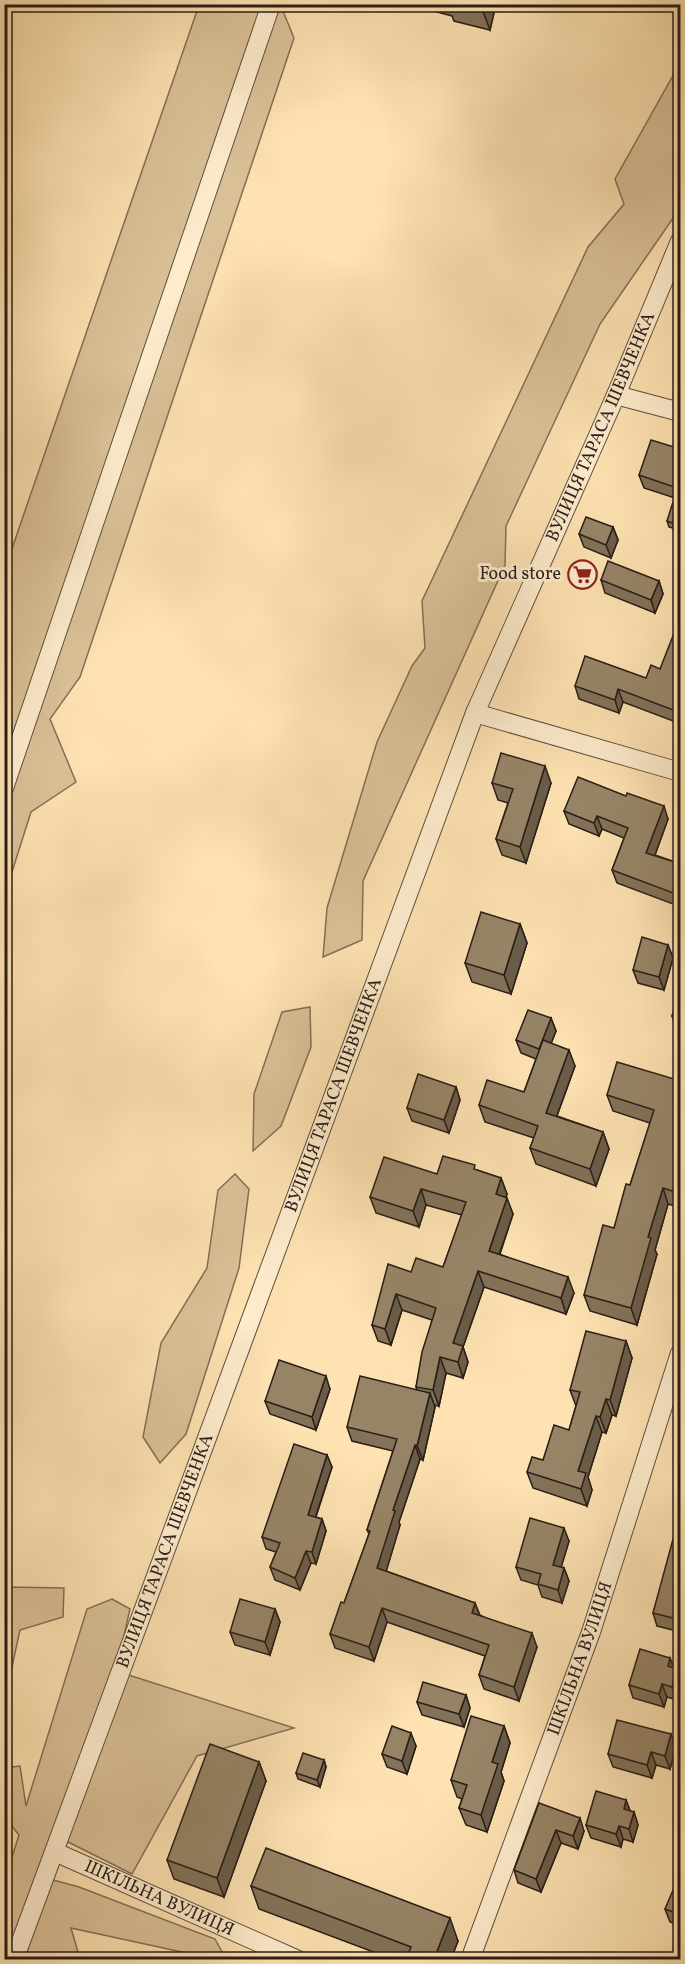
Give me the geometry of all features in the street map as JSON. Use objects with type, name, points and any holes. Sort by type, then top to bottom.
[{"type":"street","points":[[4,788],[271,4]]},
{"type":"street","name":"ВУЛИЦЯ ТАРАСА ШЕВЧЕНКА","points":[[11,1957],[55,1852],[475,713],[616,395],[681,241]]},
{"type":"street","points":[[616,395],[681,412]]},
{"type":"street","points":[[475,713],[681,772]]},
{"type":"street","name":"ШКІЛЬНА ВУЛИЦЯ","points":[[470,1959],[591,1632],[681,1353]]},
{"type":"street","name":"ШКІЛЬНА ВУЛИЦЯ","points":[[55,1852],[298,1959]]},
{"type":"shaded area","points":[[199,5],[288,5],[283,11],[294,38],[80,677],[50,719],[76,782],[31,812],[5,894],[5,569]]},
{"type":"shaded area","points":[[680,63],[680,208],[600,324],[506,526],[505,565],[363,881],[362,940],[323,957],[327,908],[377,742],[412,666],[425,648],[422,601],[588,247],[624,204],[615,179]]},
{"type":"shaded area","points":[[310,1007],[311,1047],[281,1126],[253,1151],[254,1094],[282,1012]]},
{"type":"shaded area","points":[[235,1174],[249,1189],[239,1268],[186,1434],[160,1463],[143,1437],[161,1343],[207,1268],[218,1190]]},
{"type":"shaded area","points":[[4,1588],[64,1588],[63,1617],[20,1630],[5,1699]]},
{"type":"shaded area","points":[[112,1599],[130,1609],[116,1671],[294,1728],[197,1756],[132,1874],[56,1836],[53,1880],[79,1887],[215,1939],[226,1959],[214,1959],[71,1928],[80,1959],[5,1959],[5,1879],[19,1835],[5,1818],[4,1768],[20,1766],[26,1806],[87,1609]]},
{"type":"building","points":[[463,4],[483,4],[482,9]]},
{"type":"building","points":[[651,440],[681,449],[680,489],[639,475]]},
{"type":"building","points":[[673,502],[681,505],[681,526],[667,521]]},
{"type":"building","points":[[586,517],[613,527],[606,545],[579,534]]},
{"type":"building","points":[[608,561],[659,581],[651,600],[601,580]]},
{"type":"building","points":[[678,623],[681,624],[681,713],[618,689],[615,700],[575,686],[585,656],[646,678],[651,665],[660,669]]},
{"type":"building","points":[[501,753],[545,766],[520,847],[496,839],[513,789],[492,783]]},
{"type":"building","points":[[578,777],[626,796],[627,793],[664,806],[646,853],[681,864],[681,896],[612,870],[628,828],[597,816],[594,823],[564,811]]},
{"type":"building","points":[[481,912],[520,924],[504,975],[465,963]]},
{"type":"building","points":[[642,937],[668,945],[659,977],[633,970]]},
{"type":"building","points":[[677,998],[681,999],[681,1019],[672,1016]]},
{"type":"building","points":[[528,1010],[551,1018],[539,1049],[516,1040]]},
{"type":"building","points":[[543,1040],[569,1050],[546,1113],[603,1132],[590,1169],[530,1148],[538,1126],[479,1105],[487,1080],[524,1092]]},
{"type":"building","points":[[617,1062],[681,1081],[681,1194],[663,1188],[648,1237],[651,1238],[631,1308],[584,1295],[603,1225],[614,1228],[626,1184],[630,1185],[654,1110],[607,1095]]},
{"type":"building","points":[[418,1074],[456,1087],[444,1120],[407,1108]]},
{"type":"building","points":[[443,1156],[475,1165],[474,1169],[501,1178],[496,1194],[507,1198],[489,1251],[568,1277],[561,1298],[478,1271],[453,1343],[463,1346],[458,1362],[440,1357],[433,1390],[416,1387],[422,1352],[436,1308],[396,1294],[385,1329],[372,1325],[388,1264],[411,1272],[416,1258],[443,1267],[466,1202],[421,1189],[413,1211],[370,1197],[384,1157],[437,1174]]},
{"type":"building","points":[[586,1331],[626,1341],[610,1400],[606,1399],[600,1417],[596,1416],[578,1471],[586,1473],[581,1489],[527,1472],[532,1457],[543,1460],[554,1425],[569,1430],[580,1392],[570,1390]]},
{"type":"building","points":[[279,1360],[326,1376],[312,1417],[265,1401]]},
{"type":"building","points":[[360,1376],[430,1393],[417,1446],[415,1445],[393,1510],[395,1511],[377,1568],[475,1603],[472,1613],[532,1633],[514,1687],[479,1675],[489,1645],[382,1608],[369,1647],[330,1634],[341,1602],[344,1603],[370,1531],[367,1530],[397,1439],[347,1427]]},
{"type":"building","points":[[294,1444],[327,1455],[308,1515],[322,1519],[312,1552],[306,1551],[295,1578],[270,1567],[280,1543],[262,1537]]},
{"type":"building","points":[[679,1517],[681,1517],[681,1620],[653,1613]]},
{"type":"building","points":[[530,1518],[564,1528],[553,1565],[564,1568],[558,1590],[538,1584],[541,1574],[516,1567]]},
{"type":"building","points":[[240,1599],[275,1609],[265,1642],[230,1632]]},
{"type":"building","points":[[640,1649],[670,1658],[668,1666],[677,1669],[672,1687],[662,1684],[659,1694],[629,1685]]},
{"type":"building","points":[[423,1682],[466,1695],[459,1714],[417,1702]]},
{"type":"building","points":[[471,1716],[504,1726],[492,1762],[498,1764],[481,1815],[459,1808],[467,1785],[451,1780]]},
{"type":"building","points":[[617,1720],[671,1734],[665,1756],[651,1752],[647,1765],[608,1754]]},
{"type":"building","points":[[392,1726],[411,1733],[402,1761],[382,1754]]},
{"type":"building","points":[[210,1744],[259,1762],[217,1878],[167,1860]]},
{"type":"building","points":[[303,1753],[324,1760],[317,1780],[296,1773]]},
{"type":"building","points":[[596,1791],[626,1800],[624,1809],[634,1812],[629,1829],[619,1826],[616,1834],[586,1825]]},
{"type":"building","points":[[539,1803],[580,1818],[573,1836],[556,1830],[536,1879],[514,1870]]},
{"type":"building","points":[[266,1848],[450,1918],[434,1959],[406,1959],[411,1947],[251,1886]]},
{"type":"building","points":[[676,1883],[681,1885],[681,1915],[665,1909]]},
{"type":"place","name":"Food store","points":[[582,574]]}]
